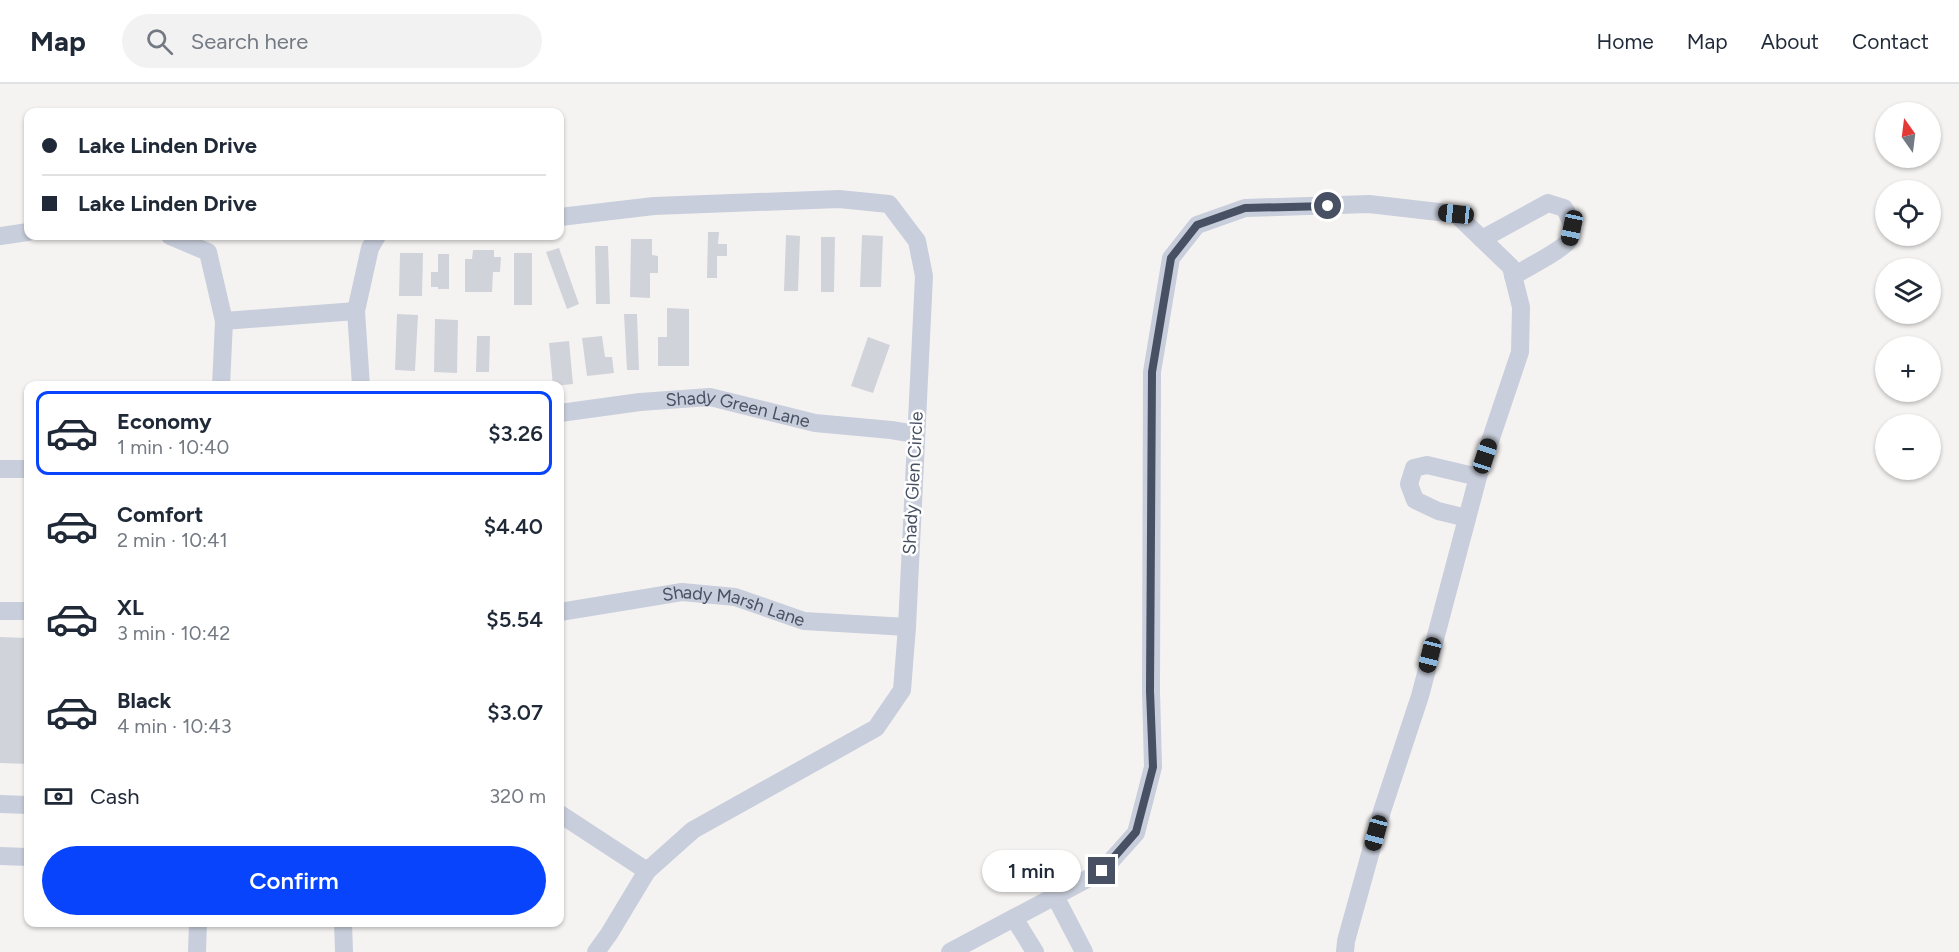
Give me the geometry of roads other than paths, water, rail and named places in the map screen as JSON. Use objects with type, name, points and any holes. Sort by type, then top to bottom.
[{"type":"street","name":"Shady Glen Circle","points":[[564,217],[654,206],[839,199],[889,204],[917,241],[924,276],[902,690],[876,728],[693,830],[647,871],[596,952]]},
{"type":"street","points":[[1482,239],[1548,203],[1564,208],[1571,219],[1572,228],[1569,240],[1560,249],[1514,276]]},
{"type":"street","points":[[950,952],[1102,871],[1136,832],[1153,767],[1150,691],[1152,372],[1171,258],[1197,225],[1245,208],[1369,204],[1456,214],[1511,267],[1521,307],[1520,352],[1478,477],[1420,696],[1382,811],[1346,941],[1346,952]]},
{"type":"street","points":[[0,236],[24,233]]},
{"type":"street","points":[[180,240],[208,252],[224,321],[221,381]]},
{"type":"street","points":[[361,381],[356,311],[370,248],[375,240]]},
{"type":"street","points":[[224,321],[356,311]]},
{"type":"street","name":"Shady Green Lane","points":[[564,412],[640,402],[710,397],[815,423],[915,434]]},
{"type":"street","points":[[1467,518],[1438,511],[1414,500],[1409,484],[1414,468],[1427,465],[1478,477]]},
{"type":"street","points":[[0,469],[24,470]]},
{"type":"street","name":"Shady Marsh Lane","points":[[564,611],[682,592],[735,597],[804,621],[907,627]]},
{"type":"street","points":[[0,611],[24,611]]},
{"type":"street","points":[[0,804],[24,805]]},
{"type":"street","points":[[564,817],[647,871]]},
{"type":"street","points":[[0,856],[24,857]]},
{"type":"street","points":[[1055,896],[1084,952]]},
{"type":"street","points":[[1014,918],[1035,952]]},
{"type":"street","points":[[197,952],[198,927]]},
{"type":"street","points":[[343,927],[344,952]]}]
